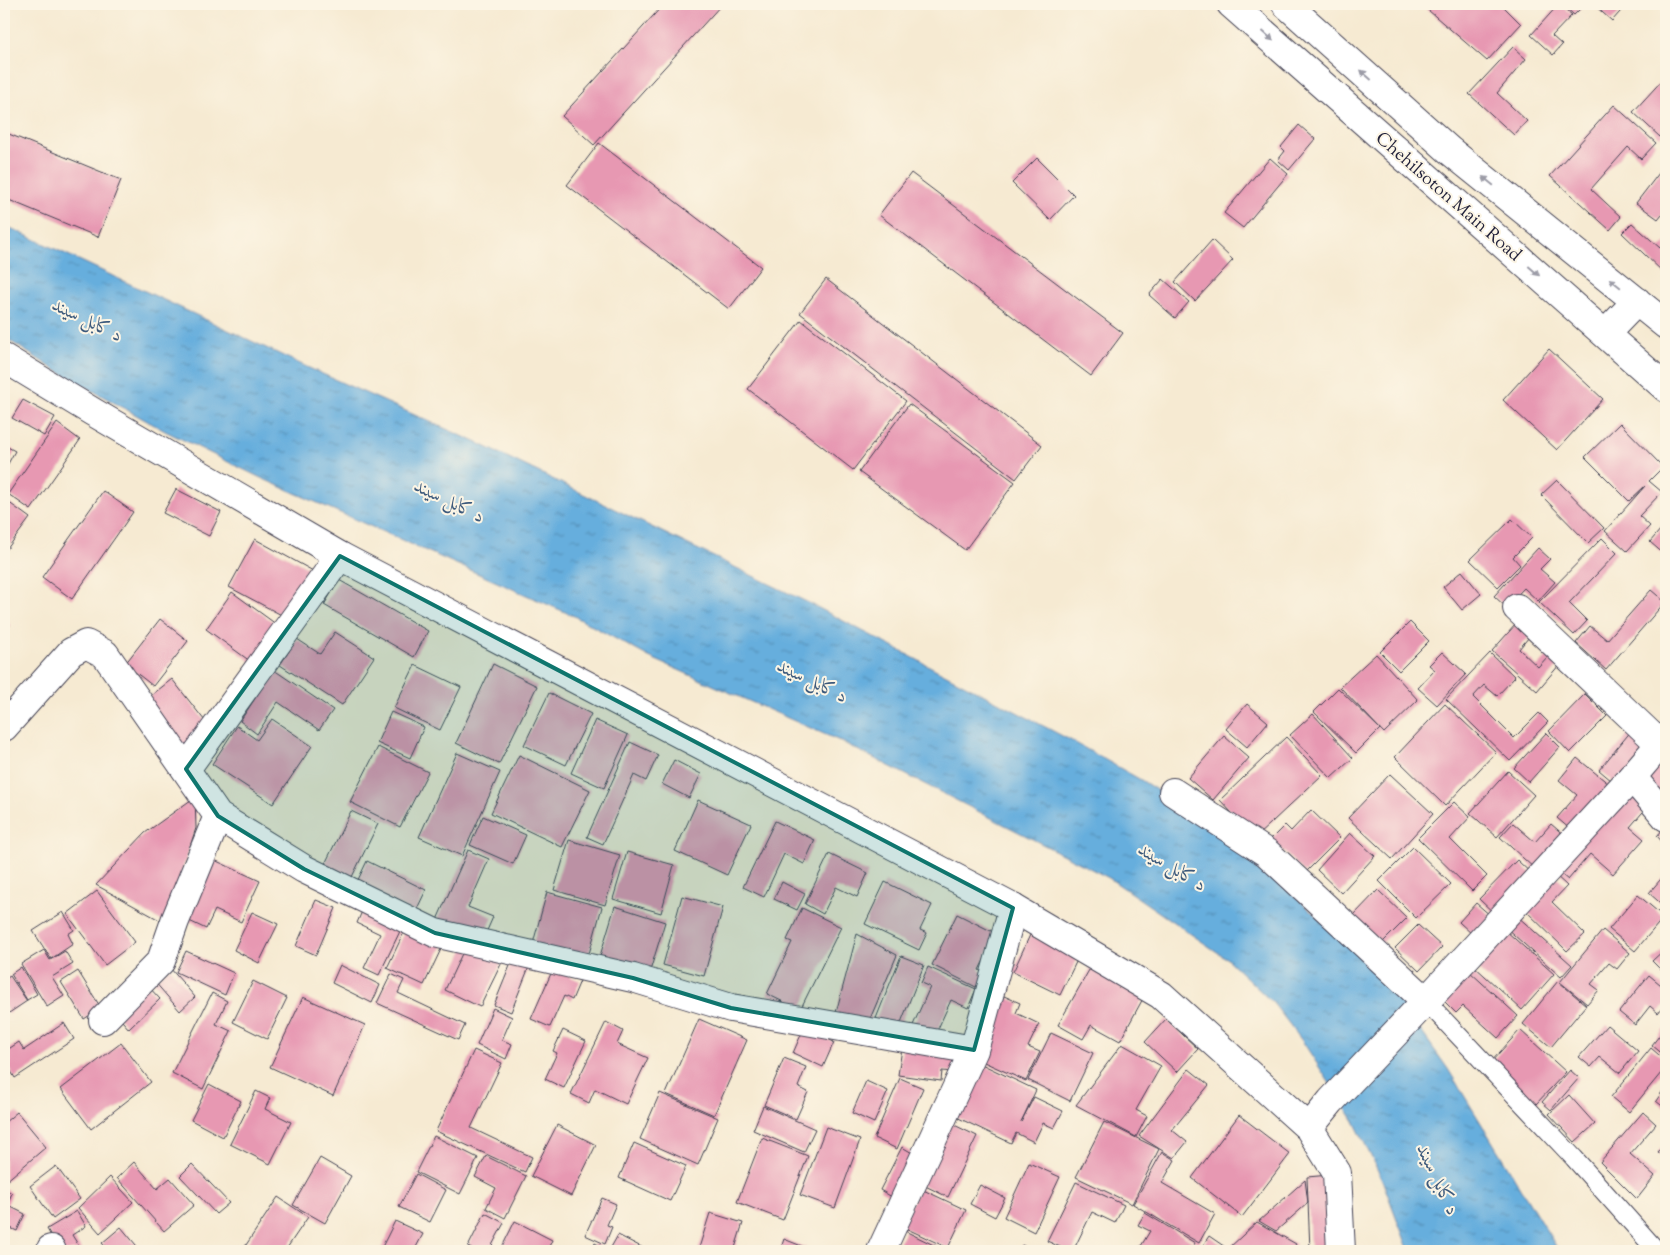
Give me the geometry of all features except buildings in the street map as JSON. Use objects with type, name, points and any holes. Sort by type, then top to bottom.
[{"type":"street","name":"Chehilsoton Main Road","points":[[1231,4],[1666,388]]},
{"type":"street","name":"Chehilsoton Main Road","points":[[1286,4],[1449,150],[1666,325]]},
{"type":"street","points":[[1605,334],[1637,301]]},
{"type":"street","points":[[4,358],[92,412],[340,556],[1013,908],[1161,995],[1309,1128],[1337,1173],[1341,1251]]},
{"type":"street","points":[[186,769],[340,556]]},
{"type":"street","points":[[1309,1128],[1331,1100],[1422,1005],[1632,777],[1663,740],[1517,608]]},
{"type":"street","points":[[4,726],[71,652],[86,644],[105,654],[218,816],[304,869],[435,932],[633,978],[731,1008],[974,1050]]},
{"type":"street","points":[[1632,777],[1666,817]]},
{"type":"street","points":[[1173,792],[1267,853],[1422,1005]]},
{"type":"street","points":[[103,1020],[161,961],[175,921],[218,816]]},
{"type":"street","points":[[881,1251],[974,1050],[1013,908]]},
{"type":"lane","points":[[1422,1005],[1574,1158],[1657,1251]]},
{"type":"highlighted area","points":[[340,556],[1013,908],[974,1050],[731,1008],[633,978],[435,933],[304,869],[218,816],[186,769]]},
{"type":"water","name":"د کابل سيند","points":[[4,225],[309,368],[480,444],[813,605],[1072,741],[1141,780],[1203,820],[1250,854],[1370,966],[1399,1000],[1448,1069],[1559,1251],[1409,1251],[1381,1177],[1354,1121],[1303,1042],[1273,1003],[1226,958],[1109,878],[840,741],[649,657],[574,616],[261,478],[165,431],[52,368],[4,337]]}]
